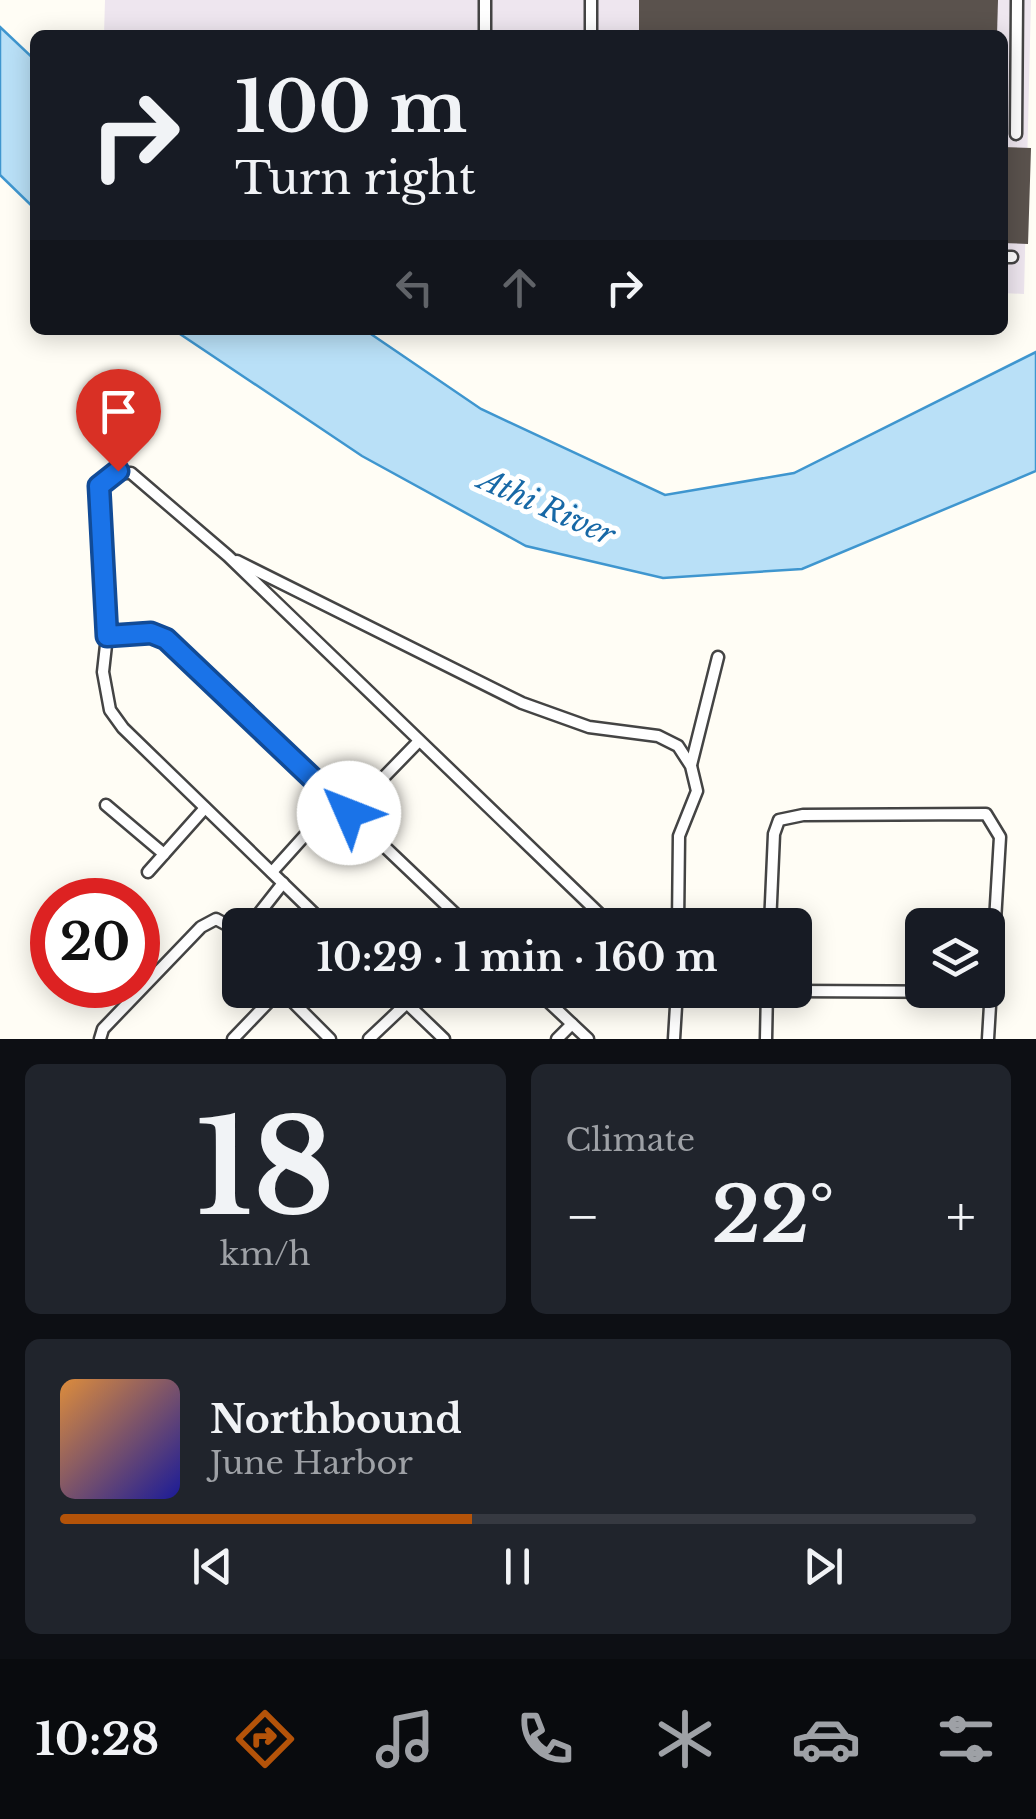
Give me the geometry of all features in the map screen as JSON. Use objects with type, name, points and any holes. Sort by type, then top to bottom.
[{"type":"lane","points":[[484,0],[484,30]]},
{"type":"lane","points":[[591,0],[591,30]]},
{"type":"lane","points":[[1016,134],[1017,0]]},
{"type":"lane","points":[[309,908],[123,728],[110,710],[103,672],[107,636],[99,486],[112,474],[132,473],[228,556],[592,908]]},
{"type":"lane","points":[[228,556],[522,702],[589,728],[658,736],[678,746],[691,766],[697,790],[679,836],[678,908]]},
{"type":"lane","points":[[107,636],[151,633],[166,639],[449,908]]},
{"type":"lane","points":[[691,766],[718,657]]},
{"type":"lane","points":[[349,813],[419,741]]},
{"type":"lane","points":[[272,872],[336,801]]},
{"type":"lane","points":[[106,805],[164,854]]},
{"type":"lane","points":[[148,872],[205,808]]},
{"type":"lane","points":[[771,908],[774,834],[779,820],[803,815],[986,814],[1000,837],[995,908]]},
{"type":"lane","points":[[263,908],[283,883]]},
{"type":"lane","points":[[100,1039],[103,1029],[200,927],[216,919],[222,922]]},
{"type":"lane","points":[[812,990],[905,991]]},
{"type":"lane","points":[[234,1039],[263,1008]]},
{"type":"lane","points":[[298,1008],[330,1039]]},
{"type":"lane","points":[[370,1039],[401,1008]]},
{"type":"lane","points":[[411,1008],[444,1039]]},
{"type":"lane","points":[[555,1008],[588,1039]]},
{"type":"lane","points":[[674,1039],[676,1008]]},
{"type":"lane","points":[[766,1039],[767,1008]]},
{"type":"lane","points":[[988,1039],[989,1008]]},
{"type":"lane","points":[[557,1039],[572,1024]]},
{"type":"shaded area","points":[[105,0],[1031,0],[1024,294],[1008,293],[1008,30],[104,30]]},
{"type":"water","points":[[0,27],[30,55],[30,204],[0,175]]},
{"type":"water","name":"Athi River","points":[[181,335],[372,335],[481,409],[665,495],[794,473],[1036,352],[1036,471],[802,569],[663,578],[526,546],[362,456]]},
{"type":"building","points":[[639,0],[998,0],[997,30],[639,30]]},
{"type":"building","points":[[1008,147],[1031,148],[1028,244],[1008,243]]},
{"type":"route","points":[[118,471],[99,486],[107,636],[151,633],[166,639],[349,813]]}]
